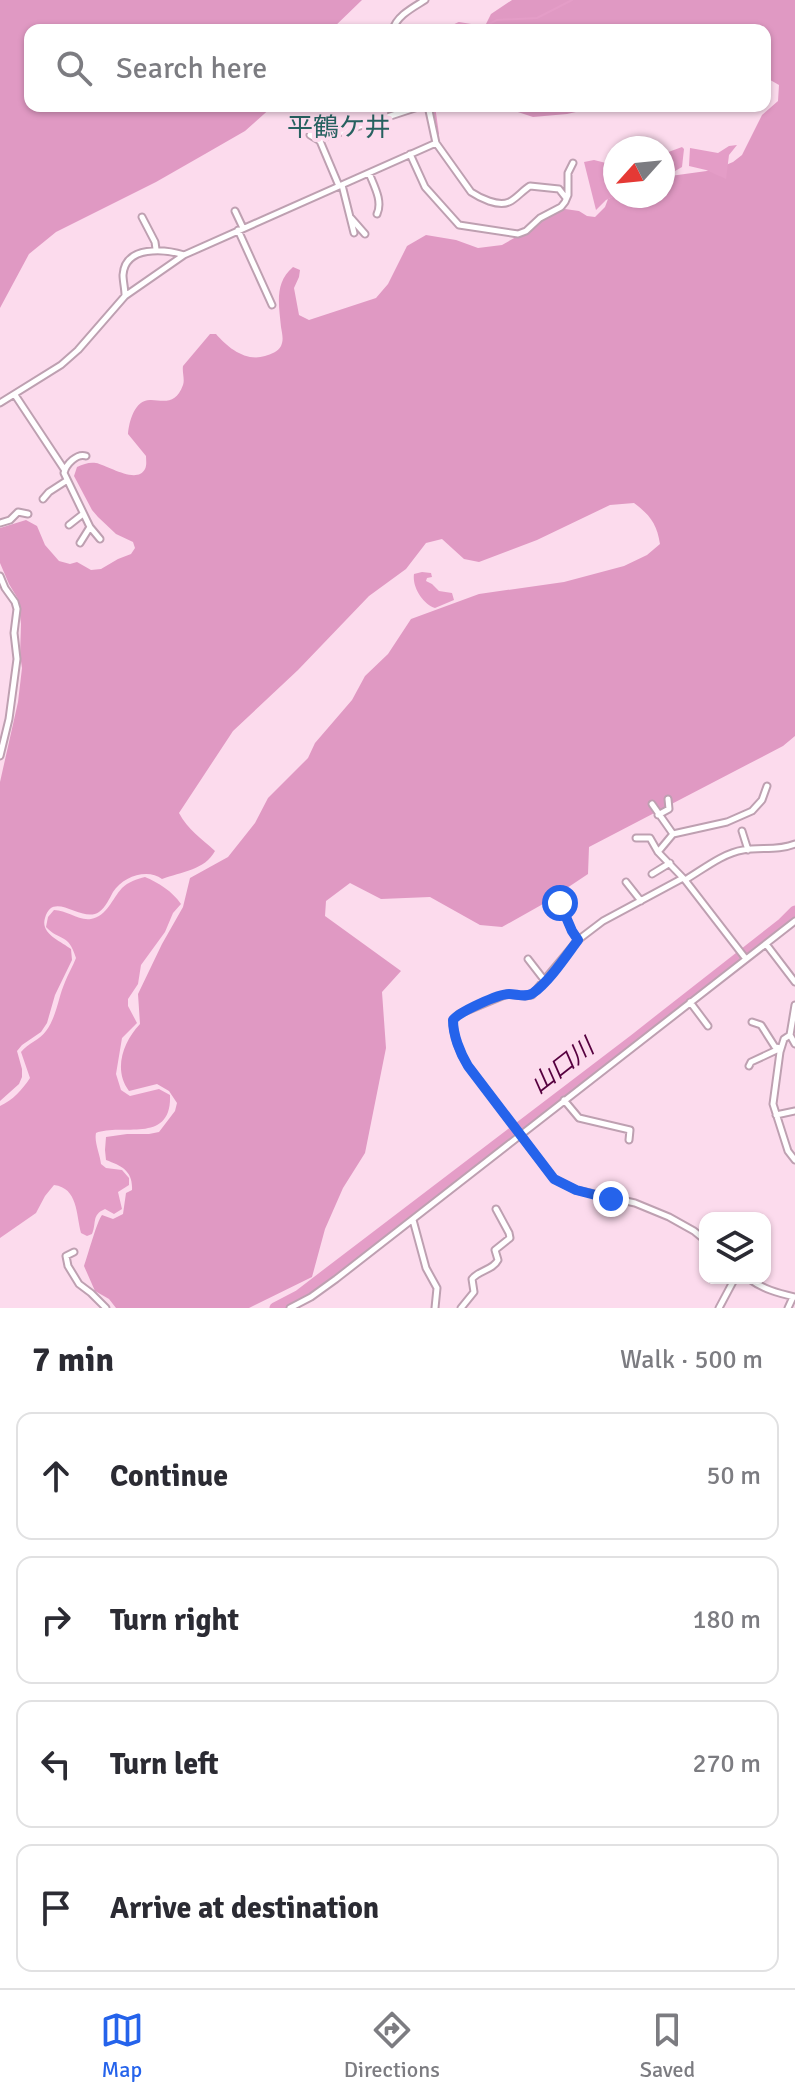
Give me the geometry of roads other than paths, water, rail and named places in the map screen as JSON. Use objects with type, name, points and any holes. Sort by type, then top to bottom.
[{"type":"street","points":[[394,24],[425,0]]},
{"type":"street","points":[[320,141],[403,112]]},
{"type":"street","points":[[429,112],[436,143],[471,192],[478,197],[497,203],[508,202],[530,186],[559,189],[567,199]]},
{"type":"street","points":[[310,135],[320,141],[340,185],[354,233]]},
{"type":"street","points":[[0,403],[61,365],[125,296],[184,255],[436,143]]},
{"type":"street","points":[[410,154],[425,187],[459,225],[520,233],[561,207],[567,199],[568,173],[573,163]]},
{"type":"street","points":[[369,173],[380,207],[377,214]]},
{"type":"street","points":[[235,211],[272,305]]},
{"type":"street","points":[[142,217],[156,249]]},
{"type":"street","points":[[350,218],[365,234]]},
{"type":"street","points":[[125,296],[123,273],[127,263],[138,254],[156,249],[184,255]]},
{"type":"street","points":[[15,395],[64,469],[66,481],[90,527],[100,539]]},
{"type":"street","points":[[64,469],[76,457],[86,456]]},
{"type":"street","points":[[43,499],[66,481]]},
{"type":"street","points":[[0,523],[10,520],[18,512],[28,514]]},
{"type":"street","points":[[69,525],[83,514]]},
{"type":"street","points":[[80,543],[90,527]]},
{"type":"street","points":[[0,576],[17,609],[14,633],[17,659],[9,719],[0,756]]},
{"type":"street","points":[[658,852],[673,834],[727,822],[752,811],[762,800],[767,786]]},
{"type":"street","points":[[658,815],[669,809],[668,799]]},
{"type":"street","points":[[652,804],[673,834]]},
{"type":"street","points":[[742,831],[748,850]]},
{"type":"street","points":[[636,838],[650,838],[658,852],[684,879],[746,958]]},
{"type":"street","points":[[699,1235],[669,1217],[635,1203],[599,1196],[554,1179],[463,1057],[453,1020],[459,1014],[507,994],[532,995],[578,940],[603,921],[728,855],[741,850],[782,848],[795,844]]},
{"type":"street","points":[[652,874],[670,863]]},
{"type":"street","points":[[626,882],[641,901]]},
{"type":"street","points":[[560,903],[578,940]]},
{"type":"street","points":[[290,1308],[311,1297],[413,1220],[519,1133],[795,921]]},
{"type":"street","points":[[766,944],[795,982]]},
{"type":"street","points":[[528,959],[545,981]]},
{"type":"street","points":[[690,1002],[708,1026]]},
{"type":"street","points":[[795,1005],[790,1035],[795,1044]]},
{"type":"street","points":[[752,1022],[761,1025],[775,1047],[781,1048]]},
{"type":"street","points":[[790,1035],[784,1039],[781,1048],[773,1094],[776,1115],[788,1151],[795,1160]]},
{"type":"street","points":[[749,1066],[751,1062],[781,1048]]},
{"type":"street","points":[[564,1100],[579,1118],[630,1130],[629,1140]]},
{"type":"street","points":[[776,1115],[795,1111]]},
{"type":"street","points":[[461,1308],[474,1292],[474,1275],[495,1265],[498,1260],[495,1250],[510,1238],[496,1209]]},
{"type":"street","points":[[413,1220],[426,1268],[437,1288],[435,1308]]},
{"type":"street","points":[[74,1252],[66,1256],[74,1279],[106,1308]]},
{"type":"street","points":[[719,1308],[732,1284]]},
{"type":"street","points":[[756,1284],[794,1297],[788,1308]]},
{"type":"waterway","points":[[489,24],[497,20],[537,18],[572,0]]},
{"type":"waterway","points":[[457,24],[465,24]]},
{"type":"waterway","points":[[435,112],[438,134]]},
{"type":"waterway","name":"山口川","points":[[275,1308],[298,1296],[635,1039],[795,911]]},
{"type":"district","name":"平鶴ケ井","points":[[339,128]]}]
